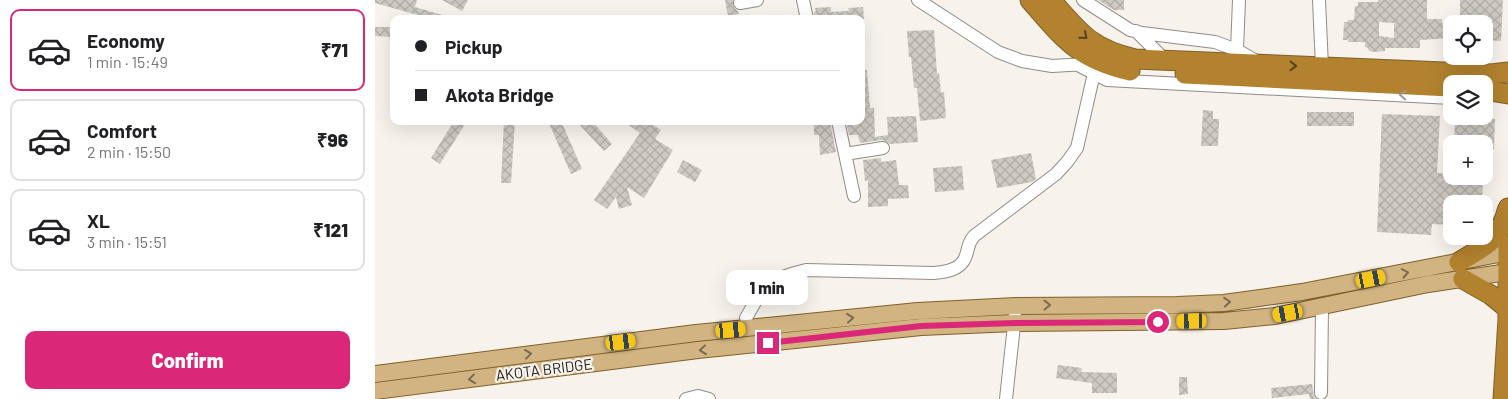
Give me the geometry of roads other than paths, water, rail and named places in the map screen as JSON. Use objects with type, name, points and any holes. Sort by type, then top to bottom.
[{"type":"highway","points":[[1030,0],[1073,47],[1093,60],[1133,72],[1443,87]]},
{"type":"highway","points":[[1051,0],[1084,37],[1098,47],[1105,64]]},
{"type":"highway","points":[[1105,64],[1135,59],[1492,74],[1508,72]]},
{"type":"highway","points":[[1473,73],[1487,71],[1508,60]]},
{"type":"highway","points":[[1493,93],[1508,94]]},
{"type":"highway","points":[[1507,308],[1461,271],[1492,242],[1502,227],[1508,208]]},
{"type":"highway","points":[[1503,399],[1508,245]]},
{"type":"main road","points":[[375,374],[696,333],[1015,323],[1224,321],[1275,316],[1427,284],[1508,252]]},
{"type":"main road","points":[[803,331],[918,311],[1016,306],[1224,303],[1461,271],[1508,272]]},
{"type":"main road","name":"AKOTA BRIDGE","points":[[375,391],[688,351],[803,331]]},
{"type":"street","points":[[803,0],[806,15]]},
{"type":"street","points":[[1083,0],[1116,22],[1136,31],[1215,42],[1237,50],[1263,64]]},
{"type":"street","points":[[1237,50],[1239,0]]},
{"type":"street","points":[[1319,0],[1322,67]]},
{"type":"street","points":[[922,1],[999,52],[1022,61],[1052,66],[1105,64]]},
{"type":"street","points":[[1136,31],[1166,61]]},
{"type":"street","points":[[1105,64],[1107,80],[1443,98]]},
{"type":"street","points":[[746,318],[761,290],[769,283],[786,275],[806,270],[934,273],[946,272],[956,268],[965,258],[969,242],[974,236],[1057,174],[1067,162],[1077,148],[1105,64]]},
{"type":"street","points":[[840,125],[854,196]]},
{"type":"street","points":[[845,154],[883,148]]},
{"type":"street","points":[[1006,399],[1016,306]]},
{"type":"street","points":[[1321,393],[1322,306]]},
{"type":"street","points":[[686,399],[698,396],[709,399]]}]
